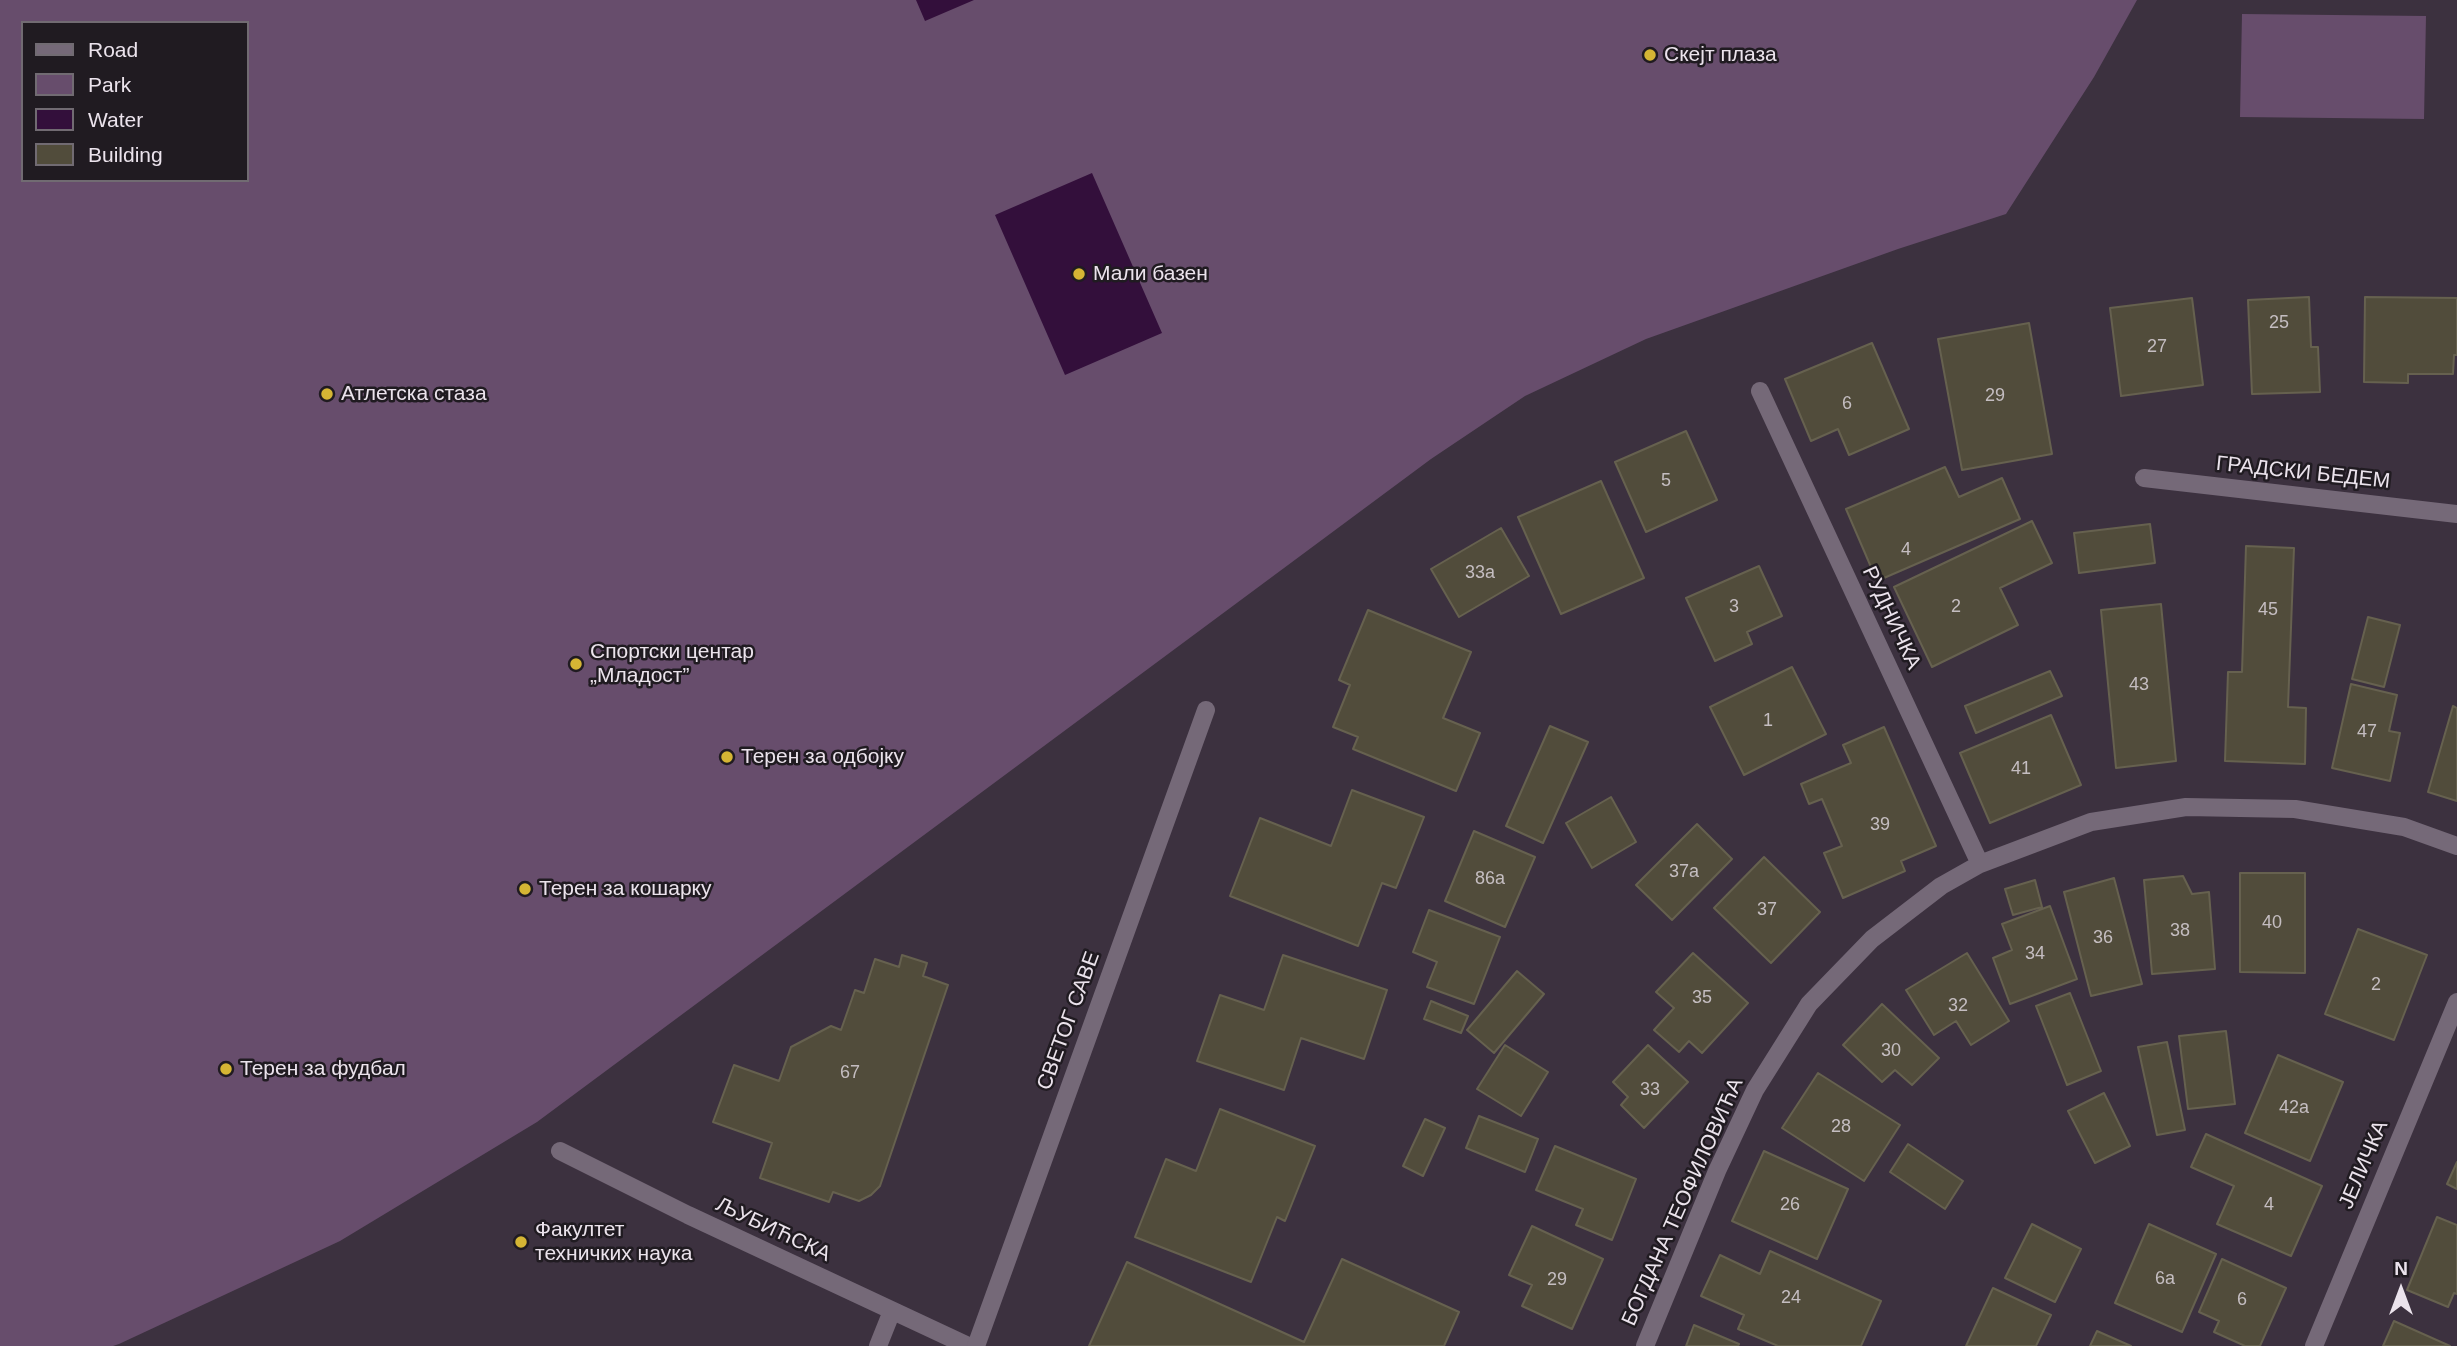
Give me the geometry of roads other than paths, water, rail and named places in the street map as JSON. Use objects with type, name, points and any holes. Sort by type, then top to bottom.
[{"type":"street","name":"РУДНИЧКА","points":[[1760,391],[1980,864]]},
{"type":"street","name":"ГРАДСКИ БЕДЕМ","points":[[2144,478],[2457,514]]},
{"type":"street","name":"СВЕТОГ САВЕ","points":[[976,1346],[1206,710]]},
{"type":"street","name":"БОГДАНА ТЕОФИЛОВИЋА","points":[[1645,1346],[1717,1171],[1755,1090],[1809,1004],[1872,939],[1941,886],[1980,864],[2091,822],[2186,807],[2295,809],[2404,827],[2457,846]]},
{"type":"street","name":"ЈЕЛИЧКА","points":[[2314,1346],[2457,1002]]},
{"type":"street","name":"ЉУБИЋСКА","points":[[560,1151],[688,1215],[968,1346]]},
{"type":"street","points":[[878,1346],[892,1311]]},
{"type":"water","points":[[916,0],[974,0],[925,21]]},
{"type":"water","name":"Мали базен","points":[[1092,173],[1162,333],[1065,375],[995,215]]},
{"type":"place","name":"Скејт плаза","points":[[1650,55]]},
{"type":"place","name":"Мали базен","points":[[1079,274]]},
{"type":"place","name":"Атлетска стаза","points":[[327,394]]},
{"type":"place","name":"Спортски центар „Младост”","points":[[576,664]]},
{"type":"place","name":"Терен за одбојку","points":[[727,757]]},
{"type":"place","name":"Терен за кошарку","points":[[525,889]]},
{"type":"place","name":"Терен за фудбал","points":[[226,1069]]},
{"type":"place","name":"Факултет техничких наука","points":[[521,1242]]}]
